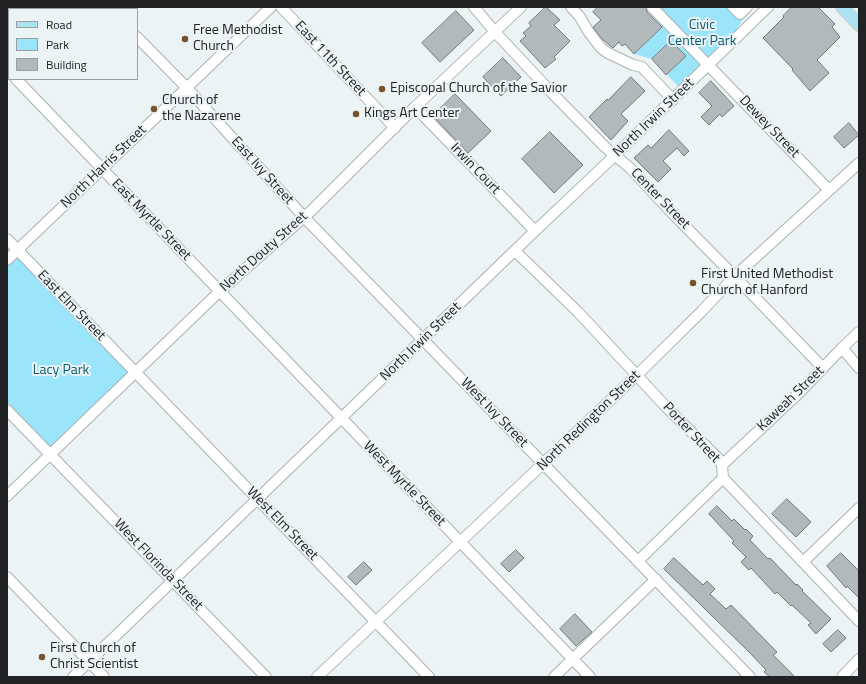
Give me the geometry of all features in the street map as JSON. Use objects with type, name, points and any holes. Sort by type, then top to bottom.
[{"type":"main road","points":[[842,7],[859,25]]},
{"type":"street","name":"North Harris Street","points":[[7,260],[271,7]]},
{"type":"street","name":"East 11th Street","points":[[281,7],[395,128]]},
{"type":"street","name":"Center Street","points":[[474,7],[495,32],[553,94],[605,147],[630,168],[823,368]]},
{"type":"street","name":"North Douty Street","points":[[7,496],[219,292],[304,217],[521,7]]},
{"type":"street","points":[[571,7],[601,48],[633,65],[642,67],[673,100]]},
{"type":"street","points":[[733,7],[740,14],[747,7]]},
{"type":"street","name":"North Irwin Street","points":[[73,677],[768,7]]},
{"type":"street","name":"Dewey Street","points":[[656,8],[829,190]]},
{"type":"street","name":"East Ivy Street","points":[[138,38],[187,88],[304,217]]},
{"type":"street","name":"East Myrtle Street","points":[[17,80],[219,292]]},
{"type":"street","name":"Irwin Court","points":[[416,107],[535,231]]},
{"type":"street","name":"North Redington Street","points":[[318,677],[637,376],[734,277],[859,163]]},
{"type":"street","name":"West Ivy Street","points":[[304,217],[750,677]]},
{"type":"street","name":"East Elm Street","points":[[7,239],[136,372]]},
{"type":"street","name":"Porter Street","points":[[515,251],[578,312],[668,409],[718,458],[722,465],[723,478],[859,620]]},
{"type":"street","name":"West Myrtle Street","points":[[219,292],[590,677]]},
{"type":"street","name":"Kaweah Street","points":[[722,465],[800,392],[859,332]]},
{"type":"street","points":[[842,348],[859,368]]},
{"type":"street","name":"West Elm Street","points":[[136,372],[429,677]]},
{"type":"street","name":"West Florinda Street","points":[[7,410],[266,677]]},
{"type":"street","points":[[638,561],[723,478]]},
{"type":"street","points":[[803,562],[859,508]]},
{"type":"street","points":[[7,576],[104,677]]},
{"type":"street","points":[[554,677],[656,580]]},
{"type":"street","points":[[842,677],[859,659]]},
{"type":"green space","name":"Civic Center Park","points":[[649,7],[751,7],[708,73],[686,94],[667,75],[685,56],[671,41],[652,59],[634,54],[663,26],[652,14],[653,12]]},
{"type":"green space","name":"Lacy Park","points":[[17,250],[136,372],[51,454],[7,402],[7,260]]},
{"type":"building","points":[[546,7],[560,20],[554,25],[570,41],[554,57],[556,59],[545,68],[520,41],[526,36],[523,33],[531,26],[529,23]]},
{"type":"building","points":[[598,7],[646,7],[647,12],[662,27],[634,54],[625,44],[622,46],[619,42],[613,48],[601,38],[593,27],[601,20],[593,12]]},
{"type":"building","points":[[792,7],[818,7],[835,24],[832,27],[840,37],[817,60],[829,73],[810,91],[792,70],[793,69],[763,38]]},
{"type":"building","points":[[456,11],[474,30],[440,62],[422,43]]},
{"type":"building","points":[[671,41],[686,56],[666,75],[652,59]]},
{"type":"building","points":[[503,58],[521,77],[501,96],[483,77]]},
{"type":"building","points":[[631,77],[645,91],[621,114],[628,121],[611,140],[589,117]]},
{"type":"building","points":[[711,81],[734,106],[722,117],[720,114],[709,125],[701,117],[712,106],[699,93]]},
{"type":"building","points":[[455,94],[491,131],[468,153],[433,116]]},
{"type":"building","points":[[849,123],[859,135],[844,148],[834,137]]},
{"type":"building","points":[[669,130],[689,151],[684,156],[677,148],[663,161],[671,169],[658,182],[634,158],[648,145],[651,148]]},
{"type":"building","points":[[550,132],[583,165],[554,193],[522,159]]},
{"type":"building","points":[[787,499],[811,522],[796,537],[772,514]]},
{"type":"building","points":[[717,506],[732,521],[734,519],[745,530],[746,529],[753,536],[750,540],[768,559],[770,558],[796,585],[797,584],[803,590],[802,591],[831,619],[816,634],[808,625],[811,623],[777,592],[775,594],[751,568],[749,570],[741,562],[746,557],[732,543],[734,541],[709,514]]},
{"type":"building","points":[[516,550],[524,558],[509,572],[501,564]]},
{"type":"building","points":[[841,553],[859,571],[859,598],[847,586],[846,588],[827,566]]},
{"type":"building","points":[[674,558],[703,585],[707,581],[715,589],[710,594],[726,609],[731,605],[777,652],[773,655],[795,677],[770,677],[764,672],[766,670],[750,653],[664,569]]},
{"type":"building","points":[[364,562],[372,570],[356,585],[348,577]]},
{"type":"building","points":[[575,614],[592,632],[576,646],[560,629]]},
{"type":"building","points":[[838,630],[846,638],[831,652],[823,644]]},
{"type":"place","name":"Free Methodist Church","points":[[185,39]]},
{"type":"place","name":"Episcopal Church of the Savior","points":[[382,89]]},
{"type":"place","name":"Church of the Nazarene","points":[[154,109]]},
{"type":"place","name":"Kings Art Center","points":[[356,114]]},
{"type":"place","name":"First United Methodist Church of Hanford","points":[[693,283]]},
{"type":"place","name":"First Church of Christ Scientist","points":[[42,657]]}]
